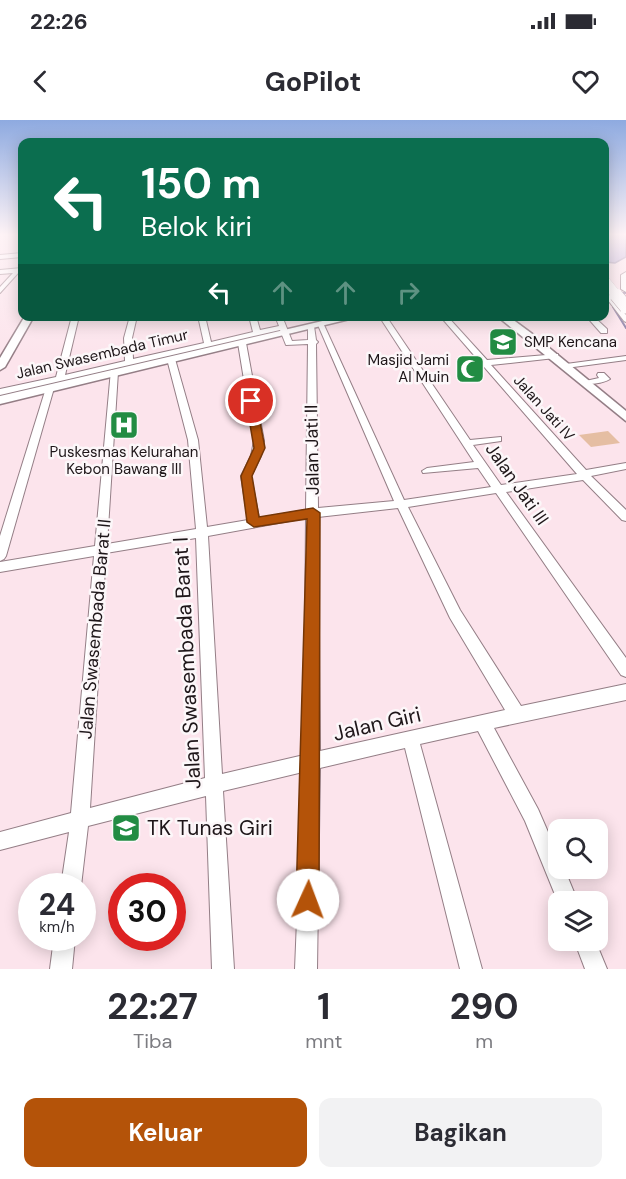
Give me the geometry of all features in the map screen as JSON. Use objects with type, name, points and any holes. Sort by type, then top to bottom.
[{"type":"highway","points":[[609,293],[626,307]]},
{"type":"street","points":[[0,291],[16,275]]},
{"type":"street","points":[[609,292],[626,295]]},
{"type":"street","points":[[609,295],[626,320]]},
{"type":"street","points":[[0,367],[27,321]]},
{"type":"street","points":[[60,378],[75,321]]},
{"type":"street","points":[[129,361],[128,338],[133,321]]},
{"type":"street","points":[[202,321],[208,344]]},
{"type":"street","points":[[253,321],[257,333]]},
{"type":"street","points":[[279,321],[289,343],[314,342]]},
{"type":"street","points":[[0,400],[330,321]]},
{"type":"street","name":"Jalan Jati III","points":[[385,321],[481,465],[626,670]]},
{"type":"street","name":"Jalan Jati IV","points":[[447,321],[585,476],[626,517]]},
{"type":"street","points":[[508,321],[555,356],[626,417]]},
{"type":"street","points":[[594,321],[604,331]]},
{"type":"street","points":[[314,324],[455,614],[517,714]]},
{"type":"street","name":"Jalan Jati II","points":[[306,969],[312,762],[311,403],[314,324]]},
{"type":"street","name":"Jalan Swasembada Timur","points":[[0,392],[257,333],[282,331]]},
{"type":"street","points":[[242,343],[259,441],[259,448],[246,476],[254,522]]},
{"type":"street","points":[[485,363],[555,356]]},
{"type":"street","points":[[566,366],[626,358]]},
{"type":"street","name":"Jalan Swasembada Barat I","points":[[171,359],[193,440],[202,530],[224,969]]},
{"type":"street","name":"Jalan Swasembada Barat II","points":[[74,873],[102,549],[114,372]]},
{"type":"street","points":[[585,382],[606,379],[601,375]]},
{"type":"street","points":[[0,556],[50,388]]},
{"type":"street","points":[[466,443],[498,439]]},
{"type":"street","points":[[427,471],[481,465]]},
{"type":"street","points":[[0,567],[202,530],[313,513],[401,504],[585,476],[588,473],[626,466]]},
{"type":"street","name":"Jalan Giri","points":[[0,842],[214,785],[517,714],[626,692]]},
{"type":"street","points":[[482,722],[532,815],[563,891]]},
{"type":"street","points":[[411,740],[471,969]]},
{"type":"street","points":[[61,969],[63,951]]},
{"type":"street","points":[[589,951],[596,969]]},
{"type":"shaded area","points":[[608,431],[620,443],[591,447],[579,435]]},
{"type":"waterway","points":[[617,293],[626,293]]},
{"type":"waterway","points":[[613,307],[626,328]]},
{"type":"waterway","points":[[97,373],[193,351]]},
{"type":"waterway","points":[[0,396],[103,372]]},
{"type":"place","name":"SMP Kencana","points":[[503,342]]},
{"type":"place","name":"Masjid Jami Al Muin","points":[[470,369]]},
{"type":"place","name":"Puskesmas Kelurahan Kebon Bawang III","points":[[124,425]]},
{"type":"place","name":"TK Tunas Giri","points":[[126,828]]},
{"type":"route","points":[[251,401],[259,441],[259,448],[246,476],[254,522],[313,513],[312,762],[308,900]]}]
